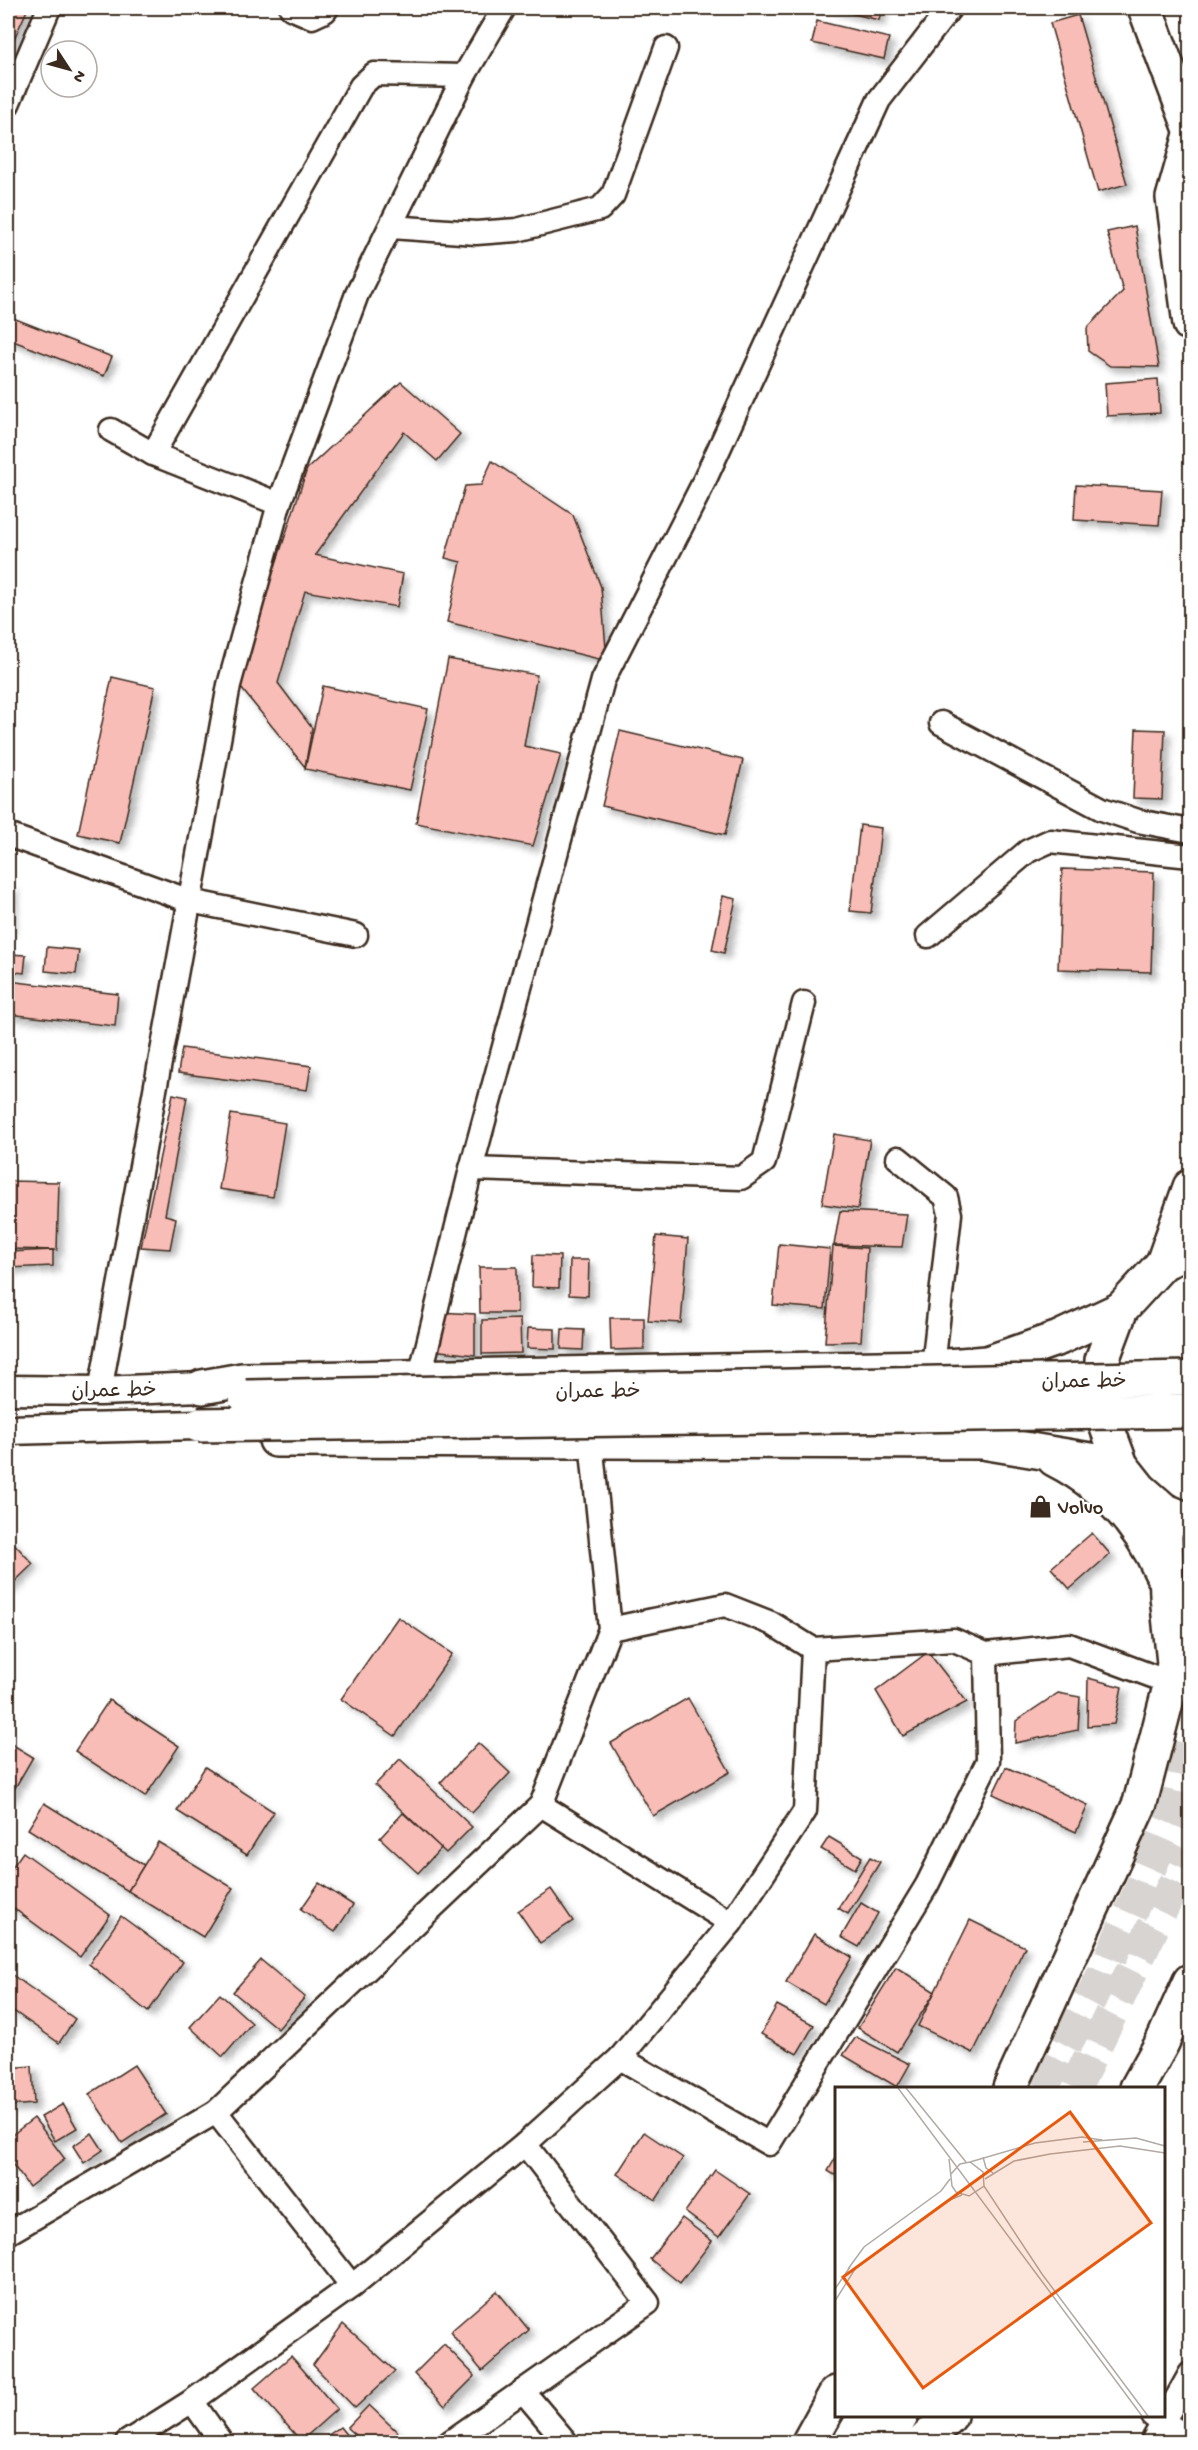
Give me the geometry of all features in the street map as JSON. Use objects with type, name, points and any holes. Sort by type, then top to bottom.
[{"type":"highway","points":[[1145,8],[1191,127]]},
{"type":"highway","points":[[1191,138],[1173,198],[1191,324]]},
{"type":"highway","points":[[202,1387],[242,1380],[933,1367],[987,1363],[1059,1338],[1121,1309],[1177,1257],[1191,1187]]},
{"type":"highway","points":[[1010,2087],[1140,1803],[1171,1683],[1174,1663],[1177,1515],[1140,1489],[1121,1465],[1102,1414],[1102,1360],[1121,1309]]},
{"type":"highway","points":[[982,1442],[1013,1428],[1027,1403],[1012,1378],[987,1363]]},
{"type":"highway","name":"خط عمران","points":[[202,1387],[246,1397],[1191,1378]]},
{"type":"highway","name":"خط عمران","points":[[198,1425],[1191,1411]]},
{"type":"highway","points":[[198,1425],[247,1439],[982,1442],[1121,1465]]},
{"type":"highway","points":[[1040,1451],[1084,1476],[1130,1519],[1175,1588]]},
{"type":"highway","points":[[1138,2087],[1162,2043],[1191,1981]]},
{"type":"highway","points":[[809,2442],[835,2396]]},
{"type":"highway","points":[[850,2442],[864,2417]]},
{"type":"highway","points":[[886,2442],[900,2417]]},
{"type":"highway","points":[[923,2442],[949,2417]]},
{"type":"main road","name":"خط عمران","points":[[8,1390],[100,1391],[202,1387]]},
{"type":"main road","name":"خط عمران","points":[[8,1430],[198,1425]]},
{"type":"street","points":[[8,104],[49,8]]},
{"type":"street","points":[[291,8],[312,17],[327,8]]},
{"type":"street","points":[[100,1391],[229,685],[279,504],[357,294],[464,76],[504,8]]},
{"type":"street","points":[[420,1376],[471,1169],[603,680],[701,488],[879,100],[950,8]]},
{"type":"street","points":[[390,227],[476,233],[517,230],[600,209],[614,195],[666,48]]},
{"type":"street","points":[[153,454],[361,86],[375,74],[464,76]]},
{"type":"street","points":[[111,430],[153,454],[279,504]]},
{"type":"street","points":[[941,723],[1102,809],[1138,821],[1191,831]]},
{"type":"street","points":[[8,835],[190,901],[356,935]]},
{"type":"street","points":[[928,936],[1028,851],[1050,841],[1191,856]]},
{"type":"street","points":[[471,1169],[741,1178],[764,1162],[804,1003]]},
{"type":"street","points":[[898,1158],[946,1197],[950,1214],[933,1367]]},
{"type":"street","points":[[8,2233],[216,2112],[541,1805],[610,1629],[591,1441]]},
{"type":"street","points":[[610,1629],[724,1605],[771,1623],[813,1648],[954,1640],[986,1654],[1069,1645],[1171,1683]]},
{"type":"street","points":[[127,2442],[192,2401],[352,2286],[525,2144],[620,2058],[731,1923],[805,1811],[813,1648]]},
{"type":"street","points":[[620,2058],[769,2144],[927,1885],[988,1761],[986,1654]]},
{"type":"street","points":[[541,1805],[731,1923]]},
{"type":"street","points":[[216,2112],[352,2286]]},
{"type":"street","points":[[450,2442],[648,2303],[525,2144]]},
{"type":"street","points":[[1165,2409],[1191,2374]]},
{"type":"street","points":[[523,2391],[566,2442]]},
{"type":"street","points":[[192,2401],[221,2442]]},
{"type":"street","points":[[937,2442],[950,2417]]},
{"type":"street","points":[[1152,2442],[1158,2419],[1191,2438]]},
{"type":"building","points":[[8,8],[28,8],[8,52]]},
{"type":"building","points":[[829,8],[882,8],[879,20]]},
{"type":"building","points":[[1078,15],[1127,184],[1098,192],[1050,23]]},
{"type":"building","points":[[817,21],[889,38],[884,59],[812,43]]},
{"type":"building","points":[[1135,226],[1159,367],[1110,366],[1088,351],[1087,328],[1123,291],[1107,232]]},
{"type":"building","points":[[8,316],[112,357],[104,376],[8,339]]},
{"type":"building","points":[[1158,379],[1160,413],[1107,416],[1105,383]]},
{"type":"building","points":[[401,382],[460,434],[437,461],[404,432],[315,555],[403,574],[397,607],[305,591],[278,683],[312,728],[305,767],[237,683],[307,469]]},
{"type":"building","points":[[492,461],[573,515],[601,587],[607,661],[447,622],[461,562],[445,558],[465,486],[481,485]]},
{"type":"building","points":[[1076,485],[1162,490],[1159,525],[1074,520]]},
{"type":"building","points":[[448,659],[537,675],[524,746],[561,754],[533,846],[416,823]]},
{"type":"building","points":[[112,677],[155,687],[120,843],[78,834]]},
{"type":"building","points":[[323,686],[428,709],[410,790],[305,769]]},
{"type":"building","points":[[1136,729],[1165,730],[1162,799],[1133,798]]},
{"type":"building","points":[[620,731],[743,760],[725,835],[602,806]]},
{"type":"building","points":[[860,825],[881,828],[871,913],[850,911]]},
{"type":"building","points":[[1062,869],[1154,872],[1151,972],[1058,969]]},
{"type":"building","points":[[8,887],[13,887],[10,929],[8,929]]},
{"type":"building","points":[[723,896],[736,899],[724,953],[712,950]]},
{"type":"building","points":[[47,947],[79,950],[76,974],[45,971]]},
{"type":"building","points":[[8,954],[26,955],[24,973],[8,971]]},
{"type":"building","points":[[8,981],[118,994],[115,1026],[8,1014]]},
{"type":"building","points":[[182,1048],[311,1066],[307,1090],[178,1073]]},
{"type":"building","points":[[173,1094],[187,1097],[165,1215],[176,1218],[170,1249],[141,1247]]},
{"type":"building","points":[[231,1114],[285,1123],[273,1197],[219,1189]]},
{"type":"building","points":[[834,1134],[870,1140],[858,1209],[822,1204]]},
{"type":"building","points":[[8,1181],[59,1182],[57,1250],[8,1249]]},
{"type":"building","points":[[840,1211],[907,1214],[902,1247],[834,1245]]},
{"type":"building","points":[[656,1236],[688,1239],[681,1323],[648,1321]]},
{"type":"building","points":[[779,1244],[830,1249],[825,1309],[773,1305]]},
{"type":"building","points":[[833,1246],[867,1248],[861,1341],[825,1342]]},
{"type":"building","points":[[53,1250],[53,1266],[8,1268],[8,1252]]},
{"type":"building","points":[[533,1255],[560,1256],[559,1288],[532,1287]]},
{"type":"building","points":[[570,1260],[589,1260],[588,1296],[569,1295]]},
{"type":"building","points":[[479,1267],[517,1267],[517,1313],[480,1313]]},
{"type":"building","points":[[438,1312],[475,1314],[475,1355],[432,1350]]},
{"type":"building","points":[[610,1318],[644,1318],[644,1349],[611,1350]]},
{"type":"building","points":[[520,1319],[521,1353],[482,1354],[482,1320]]},
{"type":"building","points":[[528,1328],[555,1329],[555,1349],[527,1348]]},
{"type":"building","points":[[562,1329],[584,1330],[583,1350],[561,1349]]},
{"type":"building","points":[[1092,1533],[1110,1554],[1070,1589],[1051,1568]]},
{"type":"building","points":[[8,1537],[33,1564],[8,1588]]},
{"type":"building","points":[[398,1617],[452,1654],[395,1736],[341,1699]]},
{"type":"building","points":[[928,1652],[967,1702],[903,1736],[876,1691]]},
{"type":"building","points":[[1088,1678],[1122,1687],[1114,1724],[1087,1726]]},
{"type":"building","points":[[1058,1693],[1080,1697],[1078,1730],[1015,1743],[1016,1721]]},
{"type":"building","points":[[688,1698],[730,1772],[653,1816],[611,1743]]},
{"type":"building","points":[[109,1700],[179,1746],[145,1797],[75,1751]]},
{"type":"building","points":[[8,1742],[33,1757],[8,1800]]},
{"type":"building","points":[[478,1743],[510,1773],[472,1813],[440,1783]]},
{"type":"building","points":[[400,1759],[472,1827],[446,1853],[375,1785]]},
{"type":"building","points":[[205,1767],[274,1812],[247,1855],[177,1811]]},
{"type":"building","points":[[1006,1767],[1088,1805],[1076,1832],[993,1794]]},
{"type":"building","points":[[44,1803],[144,1865],[128,1891],[28,1829]]},
{"type":"building","points":[[403,1813],[441,1848],[418,1873],[380,1838]]},
{"type":"building","points":[[829,1837],[862,1857],[855,1869],[821,1849]]},
{"type":"building","points":[[158,1842],[233,1888],[203,1937],[128,1891]]},
{"type":"building","points":[[23,1852],[110,1915],[80,1957],[8,1904],[8,1873]]},
{"type":"building","points":[[870,1857],[880,1862],[848,1914],[838,1908]]},
{"type":"building","points":[[319,1883],[353,1905],[335,1932],[301,1909]]},
{"type":"building","points":[[551,1889],[573,1921],[540,1943],[518,1911]]},
{"type":"building","points":[[861,1903],[878,1913],[859,1947],[841,1937]]},
{"type":"building","points":[[121,1916],[183,1962],[148,2012],[89,1964]]},
{"type":"building","points":[[970,1920],[1025,1947],[973,2053],[918,2026]]},
{"type":"building","points":[[814,1934],[852,1957],[824,2004],[786,1982]]},
{"type":"building","points":[[261,1960],[305,1997],[278,2029],[233,1992]]},
{"type":"building","points":[[896,1967],[935,1992],[897,2052],[858,2028]]},
{"type":"building","points":[[8,1972],[75,2019],[59,2043],[8,2007]]},
{"type":"building","points":[[220,1994],[252,2023],[223,2057],[190,2027]]},
{"type":"building","points":[[777,2005],[814,2025],[797,2054],[761,2034]]},
{"type":"building","points":[[856,2037],[910,2064],[897,2087],[843,2055]]},
{"type":"building","points":[[134,2065],[166,2114],[122,2143],[89,2094]]},
{"type":"building","points":[[32,2066],[34,2104],[8,2106],[8,2068]]},
{"type":"building","points":[[63,2104],[77,2128],[55,2141],[41,2117]]},
{"type":"building","points":[[34,2118],[65,2159],[29,2187],[8,2158],[8,2138]]},
{"type":"building","points":[[644,2132],[683,2158],[656,2200],[617,2174]]},
{"type":"building","points":[[92,2133],[103,2150],[84,2163],[73,2146]]},
{"type":"building","points":[[835,2159],[835,2175],[828,2171]]},
{"type":"building","points":[[715,2170],[750,2194],[719,2237],[685,2212]]},
{"type":"building","points":[[682,2218],[712,2241],[680,2283],[650,2259]]},
{"type":"building","points":[[497,2291],[529,2330],[482,2371],[450,2332]]},
{"type":"building","points":[[343,2324],[395,2371],[355,2408],[313,2365]]},
{"type":"building","points":[[444,2344],[475,2376],[445,2406],[414,2374]]},
{"type":"building","points":[[291,2356],[337,2409],[301,2441],[254,2388]]},
{"type":"building","points":[[369,2405],[408,2442],[363,2442],[347,2428]]},
{"type":"building","points":[[340,2427],[352,2442],[320,2442],[320,2441]]},
{"type":"tunnel","points":[[1043,2087],[1102,1977],[1175,1811],[1190,1744]]},
{"type":"tunnel","points":[[1075,2087],[1190,1851]]},
{"type":"place","name":"Volvo","points":[[1040,1506]]}]
